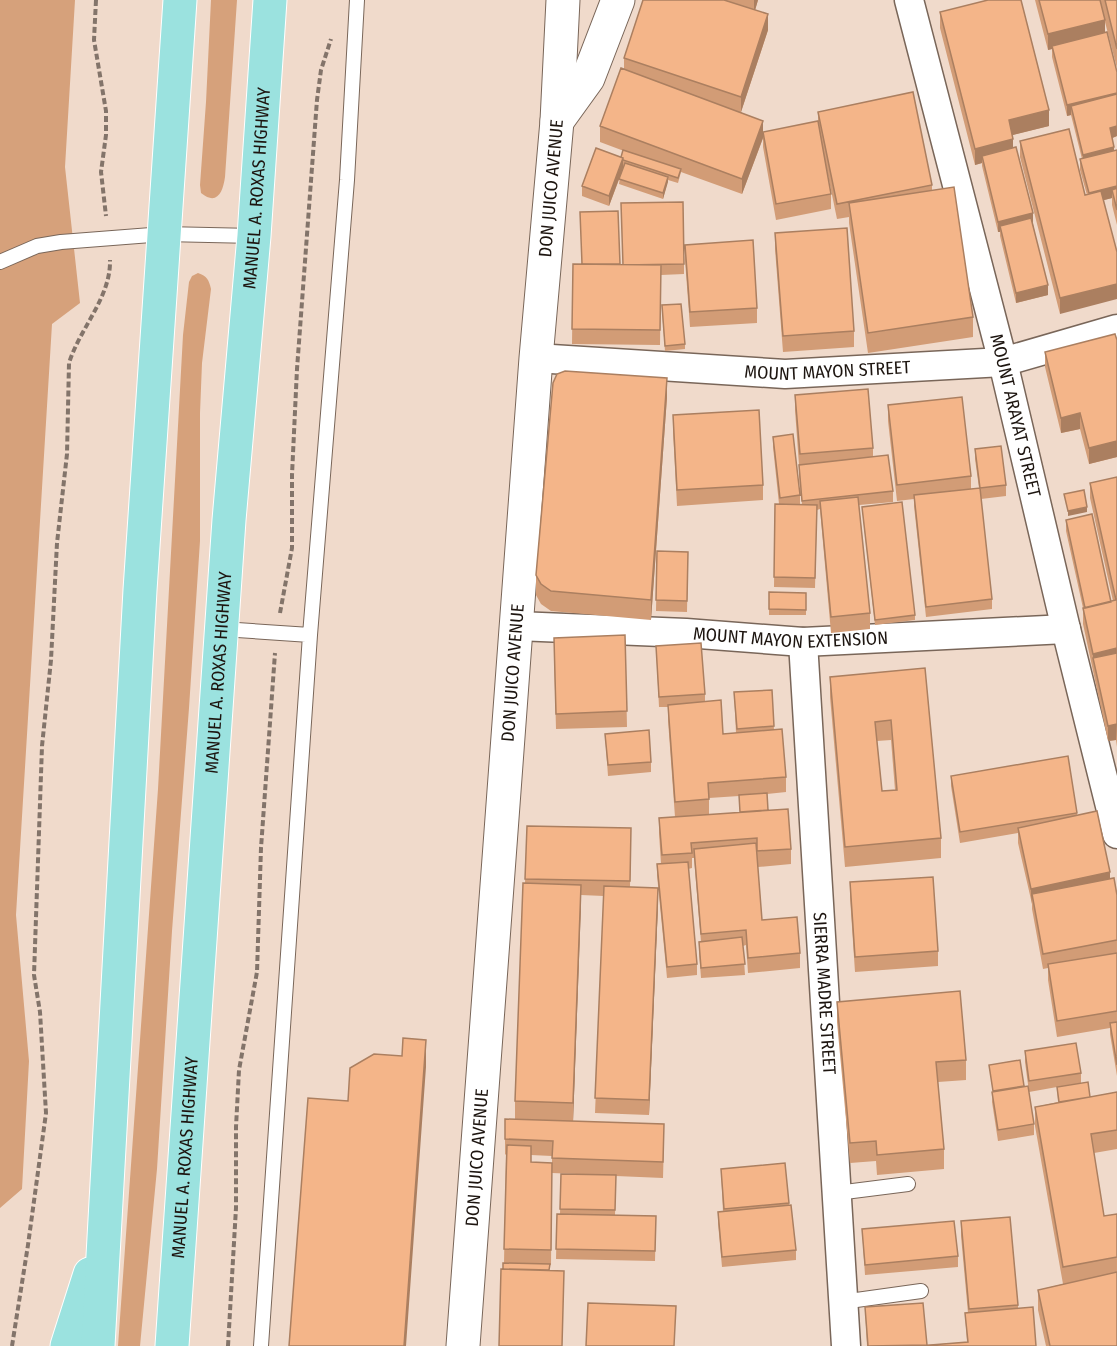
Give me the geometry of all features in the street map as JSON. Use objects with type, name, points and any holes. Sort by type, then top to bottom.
[{"type":"main road","points":[[98,1346],[140,602],[180,0]]},
{"type":"main road","name":"MANUEL A. ROXAS HIGHWAY","points":[[172,1346],[229,520],[254,236],[270,0]]},
{"type":"main road","name":"DON JUICO AVENUE","points":[[463,1346],[536,358],[557,121],[563,0]]},
{"type":"main road","points":[[557,121],[588,78],[618,0]]},
{"type":"main road","points":[[67,1346],[103,1233]]},
{"type":"street","name":"MOUNT ARAYAT STREET","points":[[909,0],[1003,362],[1117,834]]},
{"type":"street","name":"MOUNT MAYON STREET","points":[[536,358],[784,374],[1003,362],[1117,329]]},
{"type":"street","name":"MOUNT MAYON EXTENSION","points":[[517,626],[686,633],[802,642],[1066,629]]},
{"type":"street","name":"SIERRA MADRE STREET","points":[[802,642],[846,1346]]},
{"type":"lane","points":[[261,1346],[310,635],[347,180],[357,0]]},
{"type":"lane","points":[[0,262],[37,246],[61,242],[164,234],[254,236]]},
{"type":"lane","points":[[222,629],[310,635]]},
{"type":"lane","points":[[837,1192],[908,1184]]},
{"type":"lane","points":[[842,1302],[921,1291]]},
{"type":"path","points":[[12,1346],[46,1113],[40,1012],[34,965],[42,746],[51,660],[57,543],[67,454],[68,375],[73,350],[108,283],[110,269],[110,239],[101,172],[106,135],[106,111],[94,40],[96,0]]},
{"type":"path","points":[[228,1346],[236,1219],[236,1127],[239,1070],[257,972],[261,848],[277,633],[292,548],[292,475],[297,369],[317,100],[321,70],[333,32]]},
{"type":"shaded area","points":[[0,0],[75,0],[65,167],[80,303],[52,324],[16,915],[29,1061],[22,1189],[0,1208]]},
{"type":"shaded area","points":[[211,0],[237,0],[225,177],[223,188],[215,198],[201,193],[200,185]]},
{"type":"shaded area","points":[[198,273],[207,279],[211,289],[202,363],[200,541],[157,1169],[140,1346],[118,1346],[158,789],[183,335],[189,282],[192,276]]},
{"type":"building","points":[[643,0],[724,0],[768,14],[741,97],[624,58]]},
{"type":"building","points":[[988,0],[1021,0],[1049,110],[1009,120],[1013,139],[975,149],[940,12]]},
{"type":"building","points":[[1039,0],[1100,0],[1105,20],[1048,34]]},
{"type":"building","points":[[1105,0],[1117,0],[1117,49]]},
{"type":"building","points":[[1107,32],[1117,72],[1117,93],[1067,105],[1052,46]]},
{"type":"building","points":[[621,68],[763,121],[742,179],[600,126]]},
{"type":"building","points":[[913,92],[932,185],[837,204],[818,112]]},
{"type":"building","points":[[1117,94],[1117,126],[1110,128],[1114,147],[1083,155],[1071,106]]},
{"type":"building","points":[[818,121],[831,194],[776,204],[763,132]]},
{"type":"building","points":[[1069,129],[1085,195],[1101,191],[1117,252],[1117,284],[1060,298],[1020,141]]},
{"type":"building","points":[[1016,147],[1033,213],[998,222],[982,156]]},
{"type":"building","points":[[596,148],[623,158],[609,196],[582,186]]},
{"type":"building","points":[[623,150],[681,169],[678,178],[623,160],[621,157]]},
{"type":"building","points":[[1117,150],[1117,186],[1089,193],[1080,159]]},
{"type":"building","points":[[625,163],[668,177],[663,193],[619,179]]},
{"type":"building","points":[[954,187],[973,317],[868,333],[849,203]]},
{"type":"building","points":[[1117,188],[1117,210],[1112,190]]},
{"type":"building","points":[[683,202],[684,264],[623,265],[621,203]]},
{"type":"building","points":[[618,211],[620,264],[582,264],[580,212]]},
{"type":"building","points":[[1031,218],[1048,285],[1016,293],[1000,226]]},
{"type":"building","points":[[847,228],[854,331],[783,336],[775,233]]},
{"type":"building","points":[[753,240],[757,308],[690,312],[685,245]]},
{"type":"building","points":[[573,264],[661,265],[660,330],[572,329]]},
{"type":"building","points":[[681,304],[685,344],[665,346],[662,305]]},
{"type":"building","points":[[1115,334],[1117,340],[1117,441],[1089,448],[1080,413],[1061,418],[1045,352]]},
{"type":"building","points":[[565,371],[667,378],[651,600],[551,591],[541,584],[536,575],[553,383],[557,374]]},
{"type":"building","points":[[868,389],[873,448],[800,454],[795,395]]},
{"type":"building","points":[[962,397],[971,476],[897,485],[888,405]]},
{"type":"building","points":[[759,410],[763,485],[677,490],[673,415]]},
{"type":"building","points":[[793,434],[800,495],[780,498],[773,437]]},
{"type":"building","points":[[1001,446],[1006,485],[980,488],[975,449]]},
{"type":"building","points":[[888,455],[893,491],[802,501],[799,465]]},
{"type":"building","points":[[1117,477],[1117,648],[1093,654],[1083,608],[1116,600],[1090,483]]},
{"type":"building","points":[[980,488],[992,599],[926,607],[914,495]]},
{"type":"building","points":[[1084,490],[1087,507],[1068,511],[1064,494]]},
{"type":"building","points":[[858,497],[870,613],[831,617],[820,501]]},
{"type":"building","points":[[902,502],[915,615],[875,620],[862,507]]},
{"type":"building","points":[[775,504],[817,505],[815,578],[774,577]]},
{"type":"building","points":[[1092,514],[1111,602],[1085,608],[1066,520]]},
{"type":"building","points":[[657,551],[688,552],[687,601],[656,600]]},
{"type":"building","points":[[769,592],[806,593],[806,610],[769,609]]},
{"type":"building","points":[[625,635],[627,711],[556,714],[554,638]]},
{"type":"building","points":[[701,643],[705,694],[659,697],[656,646]]},
{"type":"building","points":[[1117,653],[1117,724],[1108,726],[1093,658]]},
{"type":"building","points":[[925,668],[941,838],[845,847],[830,677]],"holes":[[[891,720],[897,790],[882,791],[875,722]]]},
{"type":"building","points":[[772,690],[774,726],[737,729],[734,692]]},
{"type":"building","points":[[721,700],[723,734],[782,729],[786,777],[708,783],[709,799],[675,802],[668,705]]},
{"type":"building","points":[[649,730],[651,762],[608,765],[605,734]]},
{"type":"building","points":[[1068,756],[1077,813],[960,832],[951,776]]},
{"type":"building","points":[[767,793],[768,810],[740,812],[739,795]]},
{"type":"building","points":[[788,809],[791,849],[757,851],[757,838],[691,843],[692,853],[662,855],[659,818]]},
{"type":"building","points":[[1097,811],[1110,872],[1031,889],[1018,828]]},
{"type":"building","points":[[527,826],[631,828],[630,881],[525,879]]},
{"type":"building","points":[[756,843],[762,920],[797,917],[800,953],[748,958],[746,930],[701,934],[694,849]]},
{"type":"building","points":[[688,862],[697,964],[667,967],[657,864]]},
{"type":"building","points":[[933,877],[938,951],[855,957],[850,882]]},
{"type":"building","points":[[1114,878],[1117,895],[1117,940],[1043,954],[1032,894]]},
{"type":"building","points":[[523,883],[581,885],[573,1103],[515,1101]]},
{"type":"building","points":[[604,886],[658,888],[649,1100],[595,1098]]},
{"type":"building","points":[[742,937],[745,964],[701,968],[699,942]]},
{"type":"building","points":[[1117,953],[1117,1011],[1057,1021],[1048,964]]},
{"type":"building","points":[[960,991],[966,1060],[936,1062],[944,1149],[877,1155],[876,1141],[850,1143],[837,1002]]},
{"type":"building","points":[[1117,1022],[1117,1065],[1110,1023]]},
{"type":"building","points":[[403,1038],[426,1040],[404,1346],[289,1346],[308,1098],[348,1101],[350,1068],[374,1054],[402,1056]]},
{"type":"building","points":[[1076,1043],[1081,1073],[1029,1081],[1025,1051]]},
{"type":"building","points":[[1020,1060],[1024,1086],[993,1091],[989,1065]]},
{"type":"building","points":[[1088,1082],[1090,1097],[1059,1102],[1057,1087]]},
{"type":"building","points":[[1028,1086],[1034,1124],[998,1130],[992,1092]]},
{"type":"building","points":[[1117,1092],[1117,1130],[1091,1134],[1104,1216],[1117,1214],[1117,1257],[1063,1267],[1035,1107]]},
{"type":"building","points":[[505,1119],[664,1124],[663,1162],[552,1158],[553,1141],[505,1139]]},
{"type":"building","points":[[507,1145],[531,1146],[531,1162],[552,1163],[551,1250],[504,1249]]},
{"type":"building","points":[[785,1163],[789,1203],[724,1209],[721,1169]]},
{"type":"building","points":[[561,1174],[616,1175],[615,1210],[560,1209]]},
{"type":"building","points":[[791,1205],[796,1250],[722,1257],[718,1212]]},
{"type":"building","points":[[557,1214],[656,1216],[655,1251],[556,1249]]},
{"type":"building","points":[[1010,1217],[1018,1305],[969,1309],[961,1221]]},
{"type":"building","points":[[954,1221],[958,1256],[865,1265],[862,1229]]},
{"type":"building","points":[[503,1263],[550,1264],[549,1270],[503,1269]]},
{"type":"building","points":[[501,1269],[564,1271],[562,1346],[499,1346]]},
{"type":"building","points":[[1117,1272],[1117,1346],[1050,1346],[1038,1290]]},
{"type":"building","points":[[588,1303],[676,1306],[674,1346],[586,1346]]},
{"type":"building","points":[[923,1303],[927,1345],[868,1346],[865,1307]]},
{"type":"building","points":[[1033,1307],[1036,1346],[918,1346],[968,1342],[965,1313]]}]
